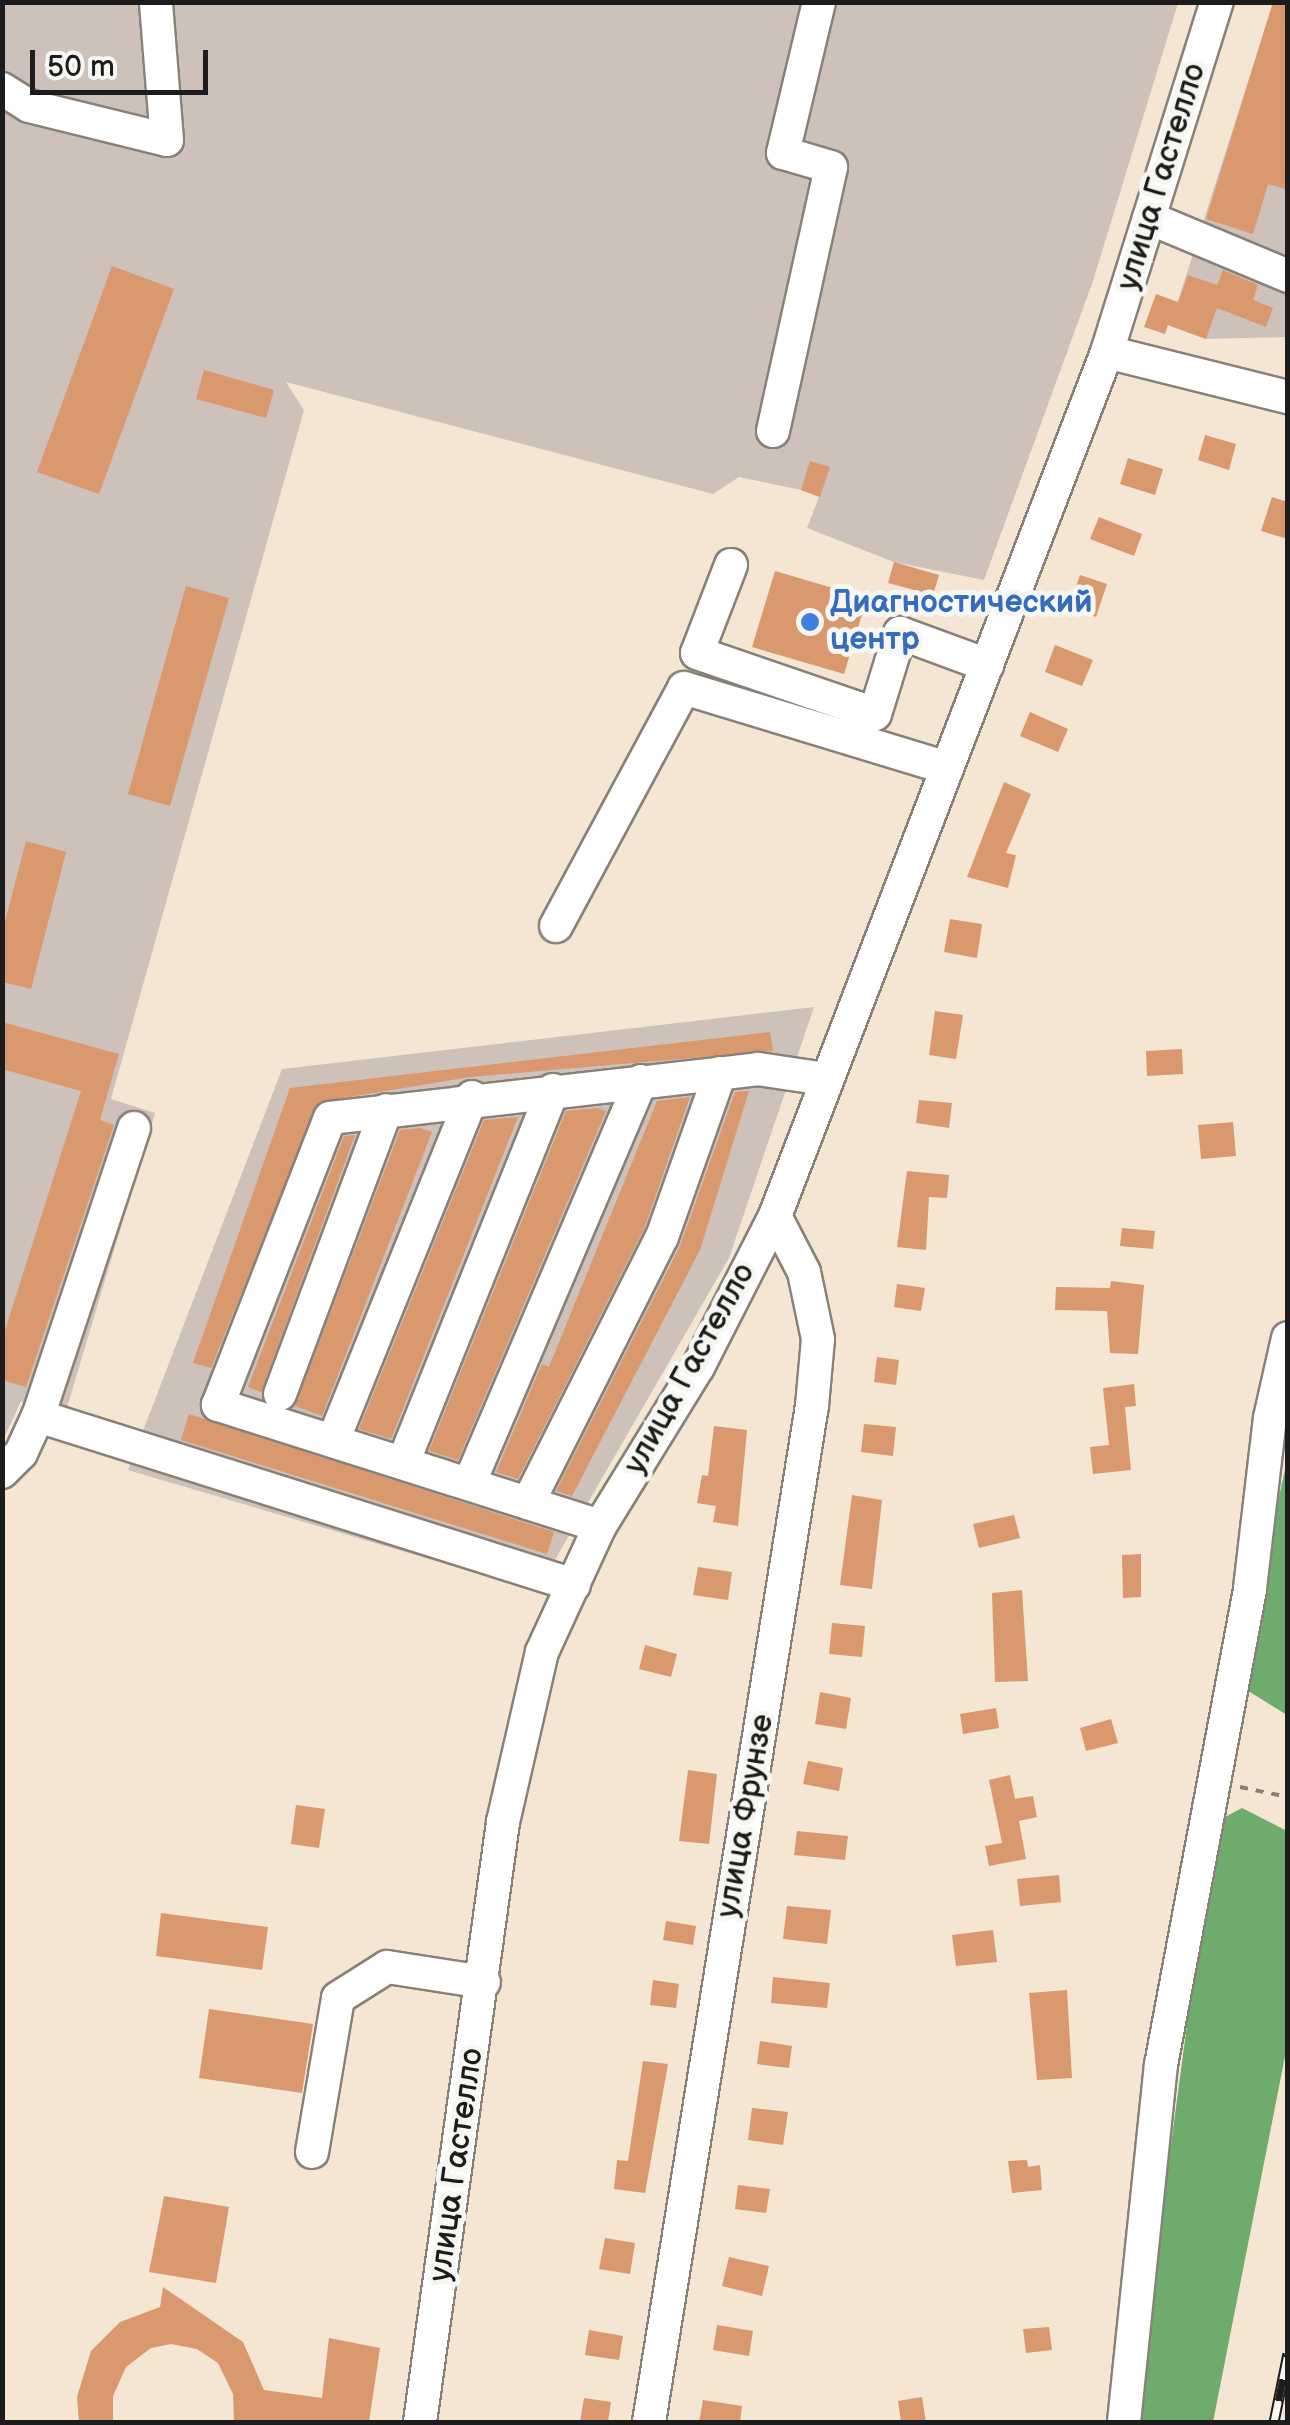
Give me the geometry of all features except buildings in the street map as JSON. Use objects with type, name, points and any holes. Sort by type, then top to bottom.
[{"type":"street","points":[[2,89],[29,106],[167,140],[156,2]]},
{"type":"street","points":[[773,432],[831,168],[783,153],[819,2]]},
{"type":"street","name":"улица Гастелло","points":[[420,2422],[484,1982],[503,1822],[542,1652],[600,1526],[698,1367],[775,1216],[1107,352],[1217,2]]},
{"type":"street","points":[[1149,218],[1288,276]]},
{"type":"street","points":[[1107,352],[1288,397]]},
{"type":"street","points":[[732,565],[697,653],[679,679],[684,688],[946,768]]},
{"type":"street","points":[[697,653],[876,714],[900,633],[987,664]]},
{"type":"street","points":[[556,926],[684,688]]},
{"type":"street","points":[[600,1526],[218,1405],[330,1118],[472,1097],[758,1069],[825,1079]]},
{"type":"street","points":[[528,1503],[662,1237],[720,1072]]},
{"type":"street","points":[[469,1484],[641,1080]]},
{"type":"street","points":[[403,1463],[553,1090]]},
{"type":"street","points":[[333,1441],[472,1097]]},
{"type":"street","points":[[280,1394],[386,1110]]},
{"type":"street","points":[[2,1472],[21,1454],[38,1416],[134,1128]]},
{"type":"street","name":"улица Фрунзе","points":[[649,2422],[812,1406],[818,1339],[804,1272],[775,1216]]},
{"type":"street","points":[[1124,2422],[1161,2066],[1211,1780],[1250,1588],[1270,1418],[1288,1338]]},
{"type":"street","points":[[38,1416],[574,1585]]},
{"type":"street","points":[[312,2152],[338,1998],[387,1968],[484,1982]]},
{"type":"path","points":[[1211,1780],[1288,1796]]},
{"type":"shaded area","points":[[2,3],[1178,3],[1093,281],[984,580],[894,562],[807,528],[819,497],[801,490],[739,477],[713,494],[286,382],[304,410],[111,1099],[155,1113],[65,1414],[21,1401],[3,1440]]},
{"type":"shaded area","points":[[1273,3],[1287,3],[1287,337],[1206,339],[1170,326]]},
{"type":"shaded area","points":[[814,1007],[729,1258],[537,1591],[128,1470],[282,1069]]},
{"type":"green space","points":[[1287,1461],[1287,1715],[1237,1684]]},
{"type":"green space","points":[[1242,1808],[1287,1831],[1287,2046],[1213,2422],[1134,2422],[1214,1823]]},
{"type":"railway","points":[[1274,2422],[1288,2353]]},
{"type":"place","name":"Диагностический центр","points":[[810,622]]}]
